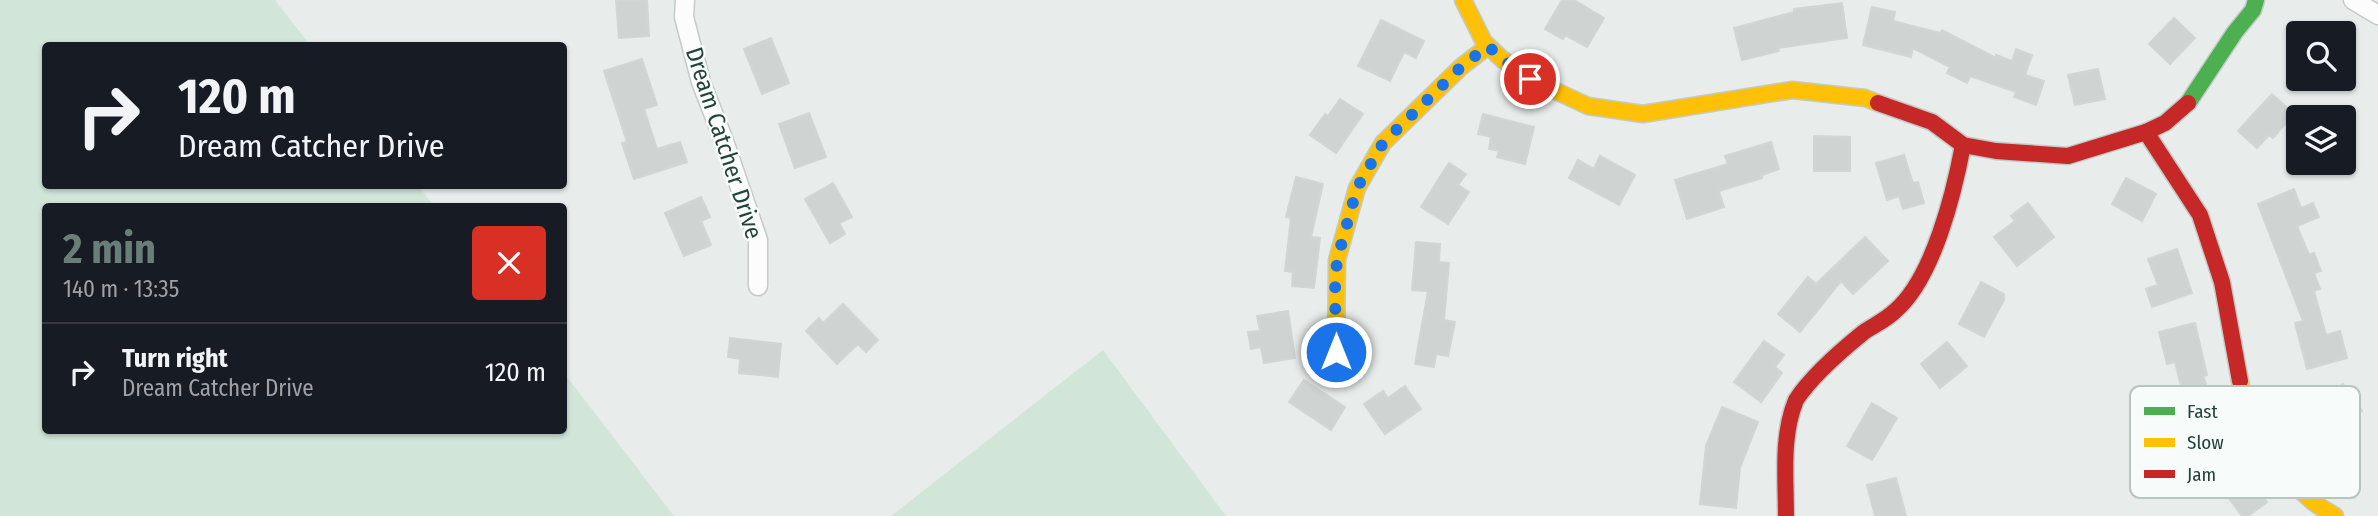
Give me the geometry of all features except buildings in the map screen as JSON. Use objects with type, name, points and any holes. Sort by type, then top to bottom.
[{"type":"street","name":"Dream Catcher Drive","points":[[685,0],[684,17],[701,82],[758,240],[758,286]]},
{"type":"street","points":[[1463,0],[1488,46],[1502,59],[1530,79],[1588,106],[1643,114],[1792,90],[1866,98],[1932,122],[1963,145],[1996,151],[2068,156],[2146,132],[2165,123],[2187,105],[2235,32],[2253,10],[2256,0]]},
{"type":"street","points":[[2353,0],[2378,15]]},
{"type":"street","points":[[1336,352],[1337,260],[1357,188],[1383,143],[1461,67],[1488,46]]},
{"type":"street","points":[[2146,132],[2200,215],[2222,282],[2241,386]]},
{"type":"street","points":[[1786,516],[1786,453],[1790,419],[1796,400],[1834,359],[1867,331],[1898,310],[1914,292],[1931,257],[1960,166],[1963,145]]},
{"type":"street","points":[[2309,498],[2335,516]]},
{"type":"green space","points":[[0,0],[275,0],[308,42],[42,42],[42,189],[420,189],[432,203],[42,203],[42,434],[567,434],[567,377],[674,516],[0,516]]},
{"type":"green space","points":[[1103,350],[1226,516],[891,516]]},
{"type":"traffic: fast","points":[[2188,103],[2235,32],[2253,10],[2256,0]]},
{"type":"traffic: slow","points":[[1463,0],[1484,42],[1502,59],[1530,79],[1588,106],[1643,114],[1792,90],[1865,98],[1878,103]]},
{"type":"traffic: slow","points":[[1336,352],[1337,260],[1357,188],[1383,143],[1461,67],[1488,46]]},
{"type":"traffic: slow","points":[[2240,381],[2241,386]]},
{"type":"traffic: slow","points":[[2309,498],[2335,516]]},
{"type":"traffic: jam","points":[[1878,103],[1932,122],[1963,145],[1996,151],[2068,156],[2146,132],[2165,123],[2188,103]]},
{"type":"traffic: jam","points":[[2146,132],[2200,215],[2222,282],[2240,381]]},
{"type":"traffic: jam","points":[[1786,516],[1786,443],[1796,400],[1837,355],[1891,314],[1908,297],[1931,257],[1940,234],[1963,145]]},
{"type":"route","points":[[1336,352],[1337,260],[1357,188],[1383,143],[1461,67],[1488,46],[1530,79]]}]
